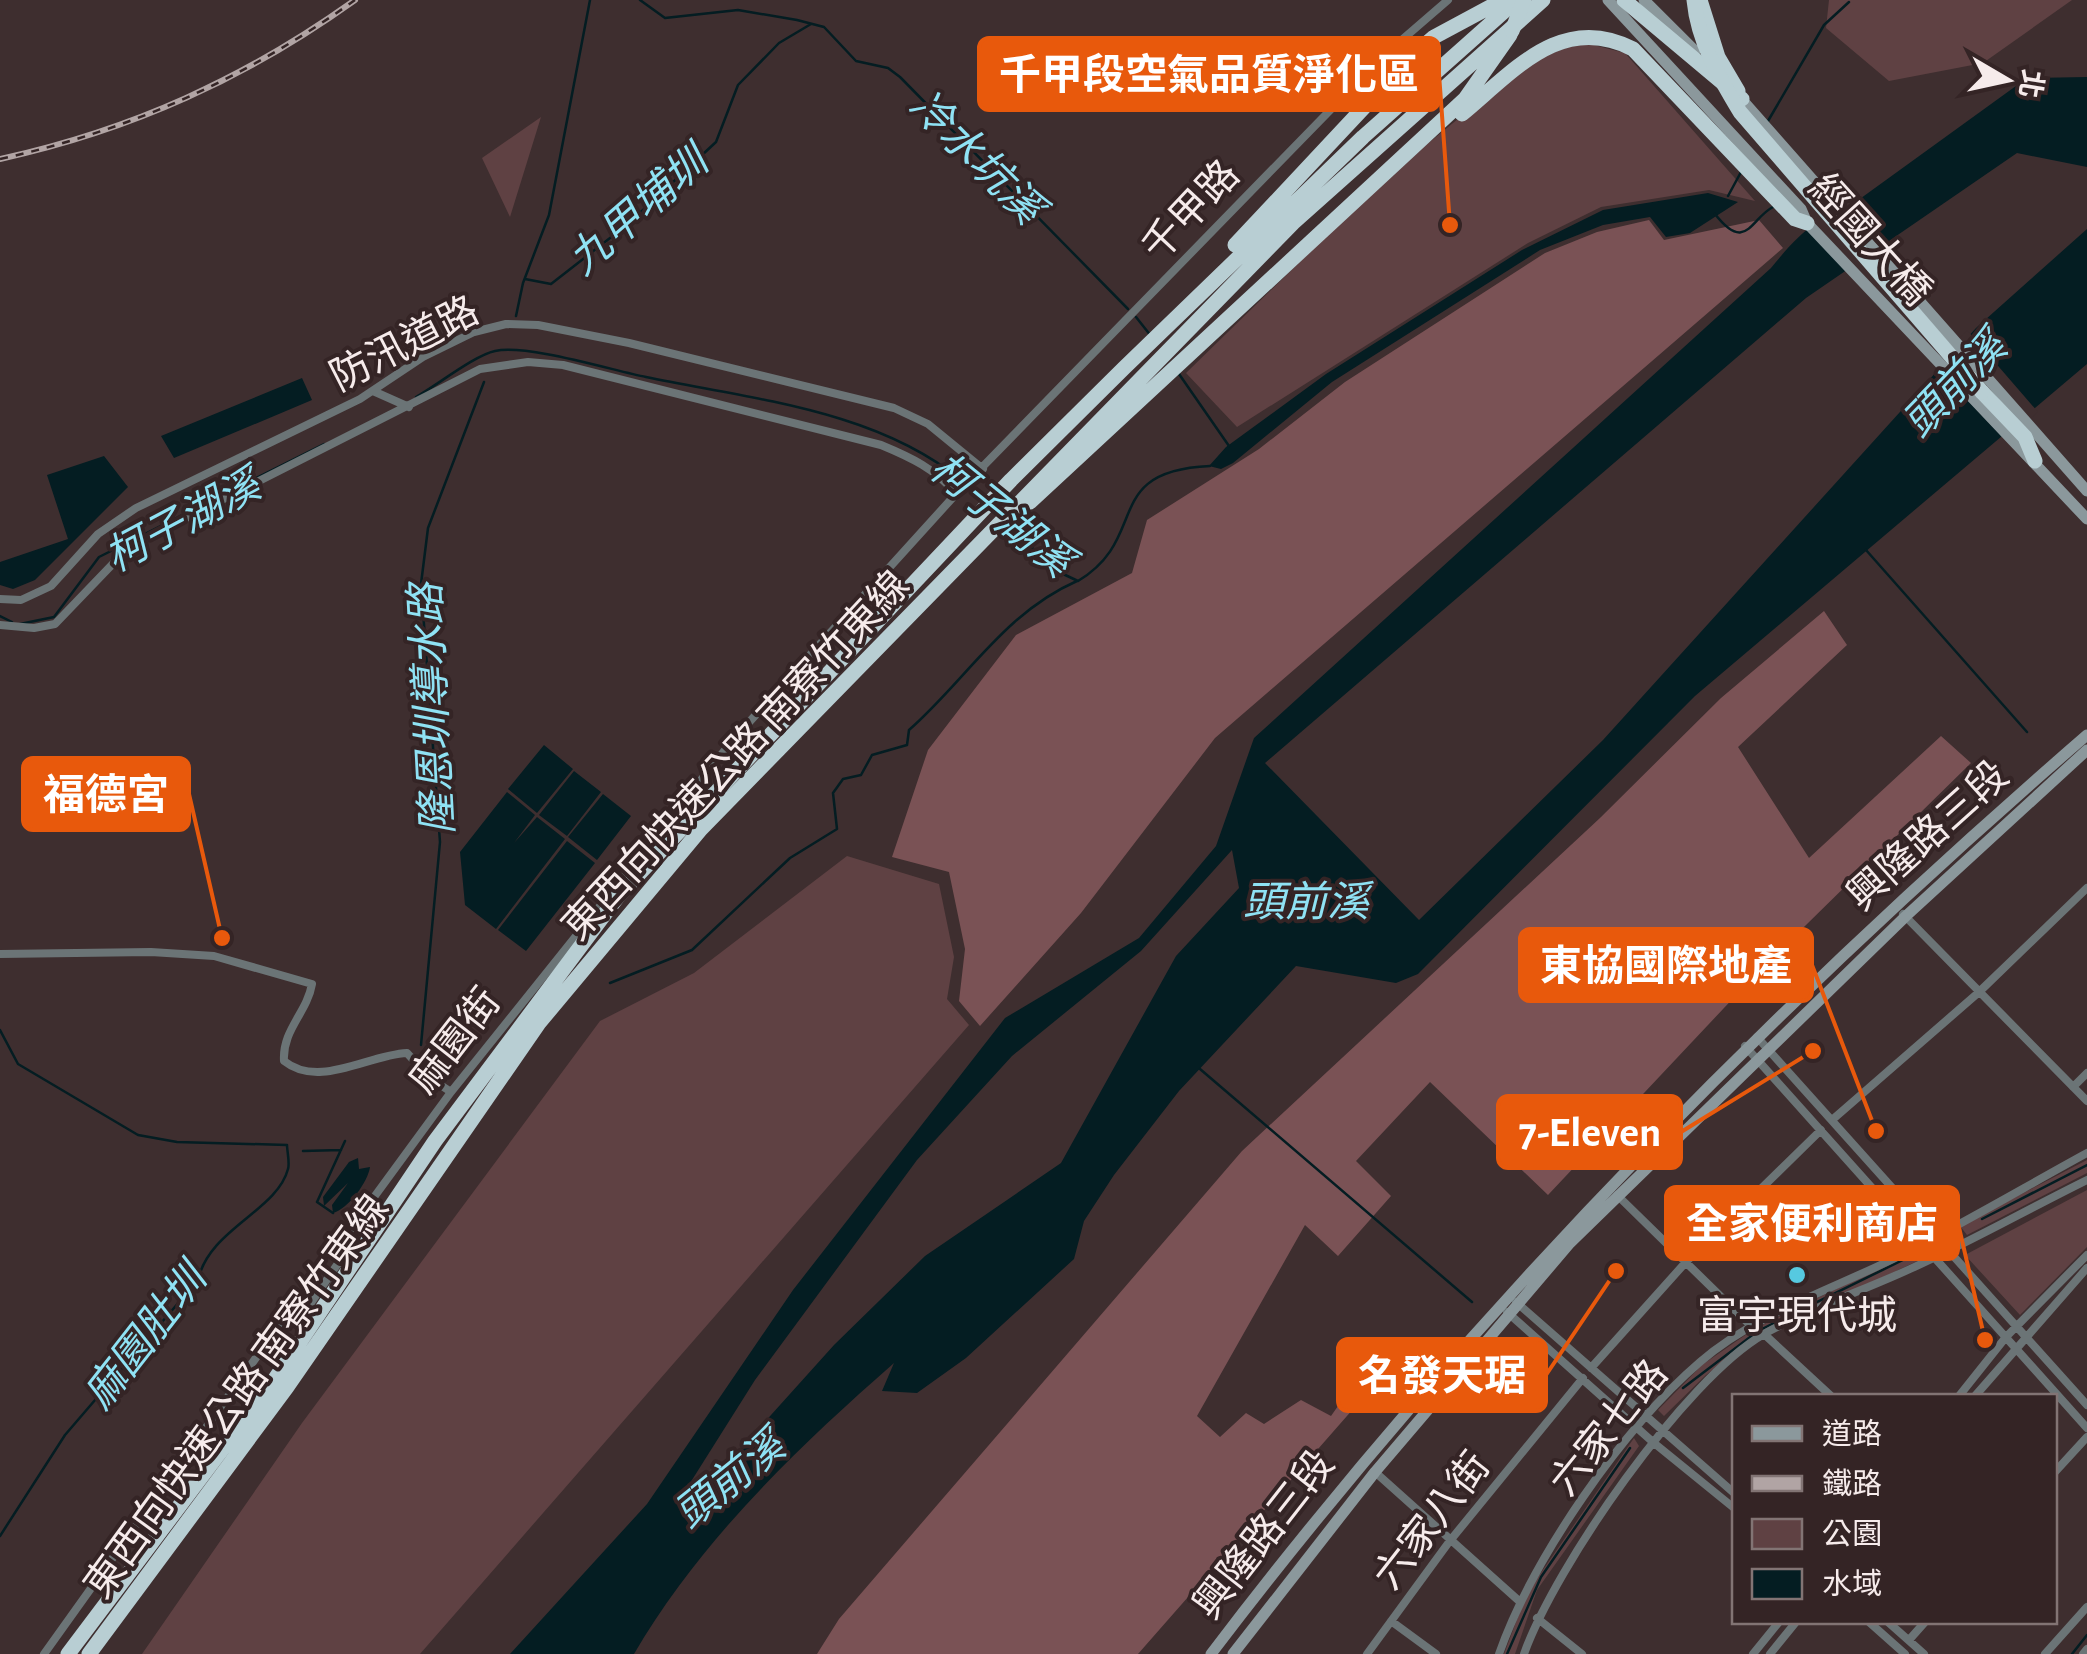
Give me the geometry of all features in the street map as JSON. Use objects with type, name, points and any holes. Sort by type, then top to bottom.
[{"type":"highway","points":[[1124,368],[1177,303],[1434,37],[1476,0]]},
{"type":"highway","points":[[1434,37],[1503,0]]},
{"type":"highway","points":[[940,580],[1388,171],[1485,76],[1512,31],[1520,0]]},
{"type":"highway","name":"東西向快速公路 南寮竹東線","points":[[89,1654],[539,1023],[701,828],[1288,218],[1436,69],[1520,0]]},
{"type":"highway","name":"東西向快速公路 南寮竹東線","points":[[68,1654],[281,1383],[434,1141],[619,895],[1011,480],[1124,368],[1288,218],[1543,0]]},
{"type":"highway","points":[[1624,0],[1742,99]]},
{"type":"highway","points":[[1697,0],[1718,57],[1742,99]]},
{"type":"highway","points":[[1697,0],[1696,20],[1714,68],[1740,112],[2025,437],[2035,461]]},
{"type":"highway","points":[[1388,171],[1531,55],[1576,36],[1595,36],[1633,49],[1795,219],[1807,222]]},
{"type":"street","name":"千甲路","points":[[956,494],[1382,56],[1448,0]]},
{"type":"street","name":"經國大橋","points":[[1608,0],[1802,210],[1807,222],[2087,519]]},
{"type":"street","name":"經國大橋","points":[[1644,0],[1742,99],[2087,491]]},
{"type":"street","name":"防汛道路","points":[[0,598],[20,600],[42,591],[121,516],[373,391],[423,357],[474,332],[506,324],[538,325],[894,408],[928,424],[983,469]]},
{"type":"street","points":[[0,625],[34,628],[55,624],[129,547],[489,367],[528,362],[563,365],[847,435],[915,459],[944,478],[956,494]]},
{"type":"street","points":[[373,391],[408,408]]},
{"type":"street","name":"麻園街","points":[[44,1654],[278,1327],[304,1313],[339,1262],[358,1218],[450,1092],[733,740],[956,494]]},
{"type":"street","name":"興隆路三段","points":[[1210,1654],[1340,1487],[1509,1305],[1769,1050],[1901,912],[2087,734]]},
{"type":"street","name":"興隆路三段","points":[[1233,1654],[1374,1472],[1608,1186],[1746,1046],[2087,750]]},
{"type":"street","points":[[1832,1120],[1978,993],[2087,888]]},
{"type":"street","points":[[1901,912],[2087,1101]]},
{"type":"street","points":[[0,954],[151,952],[214,956],[312,984],[310,1000],[288,1032],[284,1061],[307,1073],[407,1052],[430,1078],[450,1092]]},
{"type":"street","points":[[1757,1036],[2014,1329],[2087,1406]]},
{"type":"street","points":[[1746,1046],[2057,1394]]},
{"type":"street","points":[[2073,1086],[2087,1072]]},
{"type":"street","points":[[1590,1368],[1686,1262],[1821,1130]]},
{"type":"street","name":"六家七路","points":[[1499,1654],[1518,1600],[1638,1427],[1700,1362],[1752,1327],[1922,1243],[2087,1153]]},
{"type":"street","name":"六家七路","points":[[1524,1654],[1537,1618],[1575,1550],[1654,1443],[1702,1388],[1764,1334],[1936,1258],[2087,1180]]},
{"type":"street","points":[[1617,1195],[1752,1327]]},
{"type":"street","points":[[1961,1394],[2014,1329],[2087,1254]]},
{"type":"street","points":[[1978,1394],[2087,1268]]},
{"type":"street","points":[[1509,1305],[1590,1368],[1732,1491]]},
{"type":"street","points":[[1509,1305],[1654,1443],[1732,1506]]},
{"type":"street","points":[[1764,1334],[1830,1394]]},
{"type":"street","name":"六家八街","points":[[1366,1654],[1449,1542],[1584,1378]]},
{"type":"street","points":[[2057,1394],[2087,1428]]},
{"type":"street","points":[[2057,1470],[2087,1436]]},
{"type":"street","points":[[1374,1472],[1518,1600]]},
{"type":"street","points":[[2045,1654],[2087,1607]]},
{"type":"street","points":[[1537,1618],[1582,1654]]},
{"type":"street","points":[[1391,1620],[1436,1654]]},
{"type":"street","points":[[1753,1654],[1777,1624]]},
{"type":"street","points":[[1770,1654],[1794,1624]]},
{"type":"street","points":[[1871,1624],[1905,1654]]},
{"type":"street","points":[[1890,1624],[1924,1654]]},
{"type":"street","points":[[1909,1640],[1923,1624]]},
{"type":"green space","points":[[1829,0],[2072,0],[1983,63],[1889,81],[1826,28]]},
{"type":"green space","points":[[1582,42],[1625,53],[1755,201],[1709,190],[1601,207],[1528,243],[1237,427],[1186,373],[1389,175],[1528,62]]},
{"type":"green space","points":[[541,117],[510,217],[482,158]]},
{"type":"green space","points":[[847,856],[939,884],[954,957],[947,999],[969,1025],[420,1654],[142,1654],[302,1423],[600,1021],[694,973]]},
{"type":"green space","points":[[2087,1160],[2087,1173],[1967,1235],[1960,1226]]},
{"type":"green space","points":[[2087,1190],[2087,1247],[2020,1315],[1965,1255]]},
{"type":"green space","points":[[1918,1249],[1926,1257],[1760,1335],[1706,1375],[1664,1416],[1658,1410],[1702,1365],[1754,1329]]},
{"type":"green space","points":[[1634,1438],[1639,1446],[1537,1590],[1515,1654],[1504,1654],[1527,1593]]},
{"type":"shaded area","points":[[1649,220],[1664,240],[1759,220],[1783,248],[1215,738],[1081,913],[980,1026],[959,1001],[965,949],[949,872],[892,857],[928,750],[1016,635],[1132,573],[1147,520],[1259,449],[1345,382],[1545,253],[1597,232]]},
{"type":"shaded area","points":[[1824,611],[1847,645],[1738,747],[1809,858],[1941,736],[1971,763],[1756,974],[1548,1195],[1430,1082],[1356,1161],[1391,1196],[1338,1256],[1305,1225],[1197,1416],[1220,1437],[1246,1413],[1264,1424],[1301,1400],[1331,1416],[1352,1386],[1368,1392],[1138,1654],[817,1654],[839,1619],[1242,1151],[1600,818],[1721,698]]},
{"type":"water","name":"頭前溪","points":[[2087,77],[2087,167],[2017,153],[1806,298],[1265,763],[1419,920],[1603,740],[1976,328],[2087,229],[2087,364],[1695,696],[1418,974],[1396,983],[1296,966],[1179,1091],[1114,1175],[1084,1221],[1074,1259],[966,1358],[917,1393],[882,1391],[894,1363],[857,1396],[786,1463],[720,1535],[660,1612],[634,1654],[510,1654],[647,1504],[793,1290],[1005,1018],[1139,938],[1216,846],[1254,738],[1771,268],[1809,228],[1857,201],[2027,78]],"holes":[[[1232,850],[1239,888],[1176,956],[1061,1163],[925,1256],[834,1345],[707,1486],[680,1499],[755,1380],[917,1160],[1012,1056],[1141,951]]]},
{"type":"water","points":[[1708,193],[1738,202],[1690,233],[1666,237],[1650,217],[1603,225],[1540,250],[1332,382],[1233,463],[1221,469],[1209,466],[1226,447],[1326,374],[1522,250],[1603,210]]},
{"type":"water","points":[[302,378],[312,400],[174,458],[161,436]]},
{"type":"water","points":[[104,456],[128,487],[35,580],[13,589],[0,585],[0,562],[68,539],[47,475]]},
{"type":"water","points":[[544,745],[573,769],[537,813],[508,789]]},
{"type":"water","points":[[574,771],[601,792],[567,836],[539,815]]},
{"type":"water","points":[[507,792],[535,815],[514,843],[537,817],[565,839],[496,929],[465,905],[460,852]]},
{"type":"water","points":[[603,794],[631,816],[597,860],[568,837]]},
{"type":"water","points":[[567,841],[595,863],[526,951],[498,930]]},
{"type":"water","points":[[358,1158],[359,1169],[370,1167],[365,1180],[351,1201],[333,1213],[332,1205],[348,1183],[324,1206],[323,1197],[349,1162]]},
{"type":"pier","points":[[1848,199],[1890,248],[1850,275],[1803,224],[1824,207]]},
{"type":"pier","points":[[1967,330],[2038,412],[2005,440],[1935,366]]},
{"type":"waterway","name":"隆恩圳導水路","points":[[516,316],[523,283],[549,215],[590,0]]},
{"type":"waterway","name":"冷水坑溪","points":[[640,0],[665,18],[738,10],[824,27],[856,61],[888,68],[900,77],[1128,309]]},
{"type":"waterway","points":[[1768,121],[1824,25],[1849,2]]},
{"type":"waterway","name":"九甲埔圳","points":[[525,279],[551,284],[628,224],[716,142],[738,85],[779,43],[811,24]]},
{"type":"waterway","points":[[1728,196],[1741,172]]},
{"type":"waterway","name":"柯子湖溪","points":[[1715,214],[1725,226],[1741,232],[1773,207]]},
{"type":"waterway","name":"冷水坑溪","points":[[1136,317],[1151,336]]},
{"type":"waterway","name":"柯子湖溪","points":[[416,397],[487,354],[527,351],[812,411],[892,438],[962,481]]},
{"type":"waterway","name":"冷水坑溪","points":[[1179,374],[1229,446]]},
{"type":"waterway","name":"隆恩圳導水路","points":[[421,1045],[440,842],[421,584],[428,528],[484,382]]},
{"type":"waterway","name":"柯子湖溪","points":[[20,624],[54,617],[99,557],[324,444]]},
{"type":"waterway","name":"柯子湖溪","points":[[1007,526],[1061,573],[1078,581],[1100,564],[1114,545],[1139,493],[1153,480],[1176,471],[1210,466]]},
{"type":"waterway","name":"柯子湖溪","points":[[968,487],[983,502]]},
{"type":"waterway","points":[[1866,550],[2027,732]]},
{"type":"waterway","points":[[610,983],[692,950],[790,858],[837,829],[833,793],[843,779],[861,775],[872,755],[907,745],[909,730],[1007,629],[1051,595],[1077,581]]},
{"type":"waterway","name":"柯子湖溪","points":[[0,616],[12,622]]},
{"type":"waterway","name":"麻園肚圳","points":[[0,1030],[18,1064],[138,1135],[177,1142],[287,1145],[289,1164],[271,1197],[215,1247],[198,1280],[65,1435],[0,1536]]},
{"type":"waterway","points":[[1200,1069],[1472,1302]]},
{"type":"waterway","points":[[333,1213],[317,1202],[345,1141]]},
{"type":"waterway","points":[[303,1151],[341,1150]]},
{"type":"waterway","points":[[1982,1219],[2087,1165]]},
{"type":"waterway","points":[[1683,1388],[1758,1331],[1913,1255]]},
{"type":"waterway","points":[[1507,1654],[1541,1577],[1630,1448]]},
{"type":"waterway","points":[[2072,1654],[2087,1635]]},
{"type":"railway","points":[[0,159],[96,133],[186,98],[272,54],[355,0]]},
{"type":"place","name":"千甲段空氣品質淨化區","points":[[1450,225]]},
{"type":"place","name":"福德宮","points":[[222,938]]},
{"type":"place","name":"7-Eleven","points":[[1813,1051]]},
{"type":"place","name":"東協國際地產","points":[[1876,1131]]},
{"type":"place","name":"名發天琚","points":[[1616,1271]]},
{"type":"place","name":"富宇現代城","points":[[1797,1275]]},
{"type":"place","name":"全家便利商店","points":[[1985,1340]]}]
